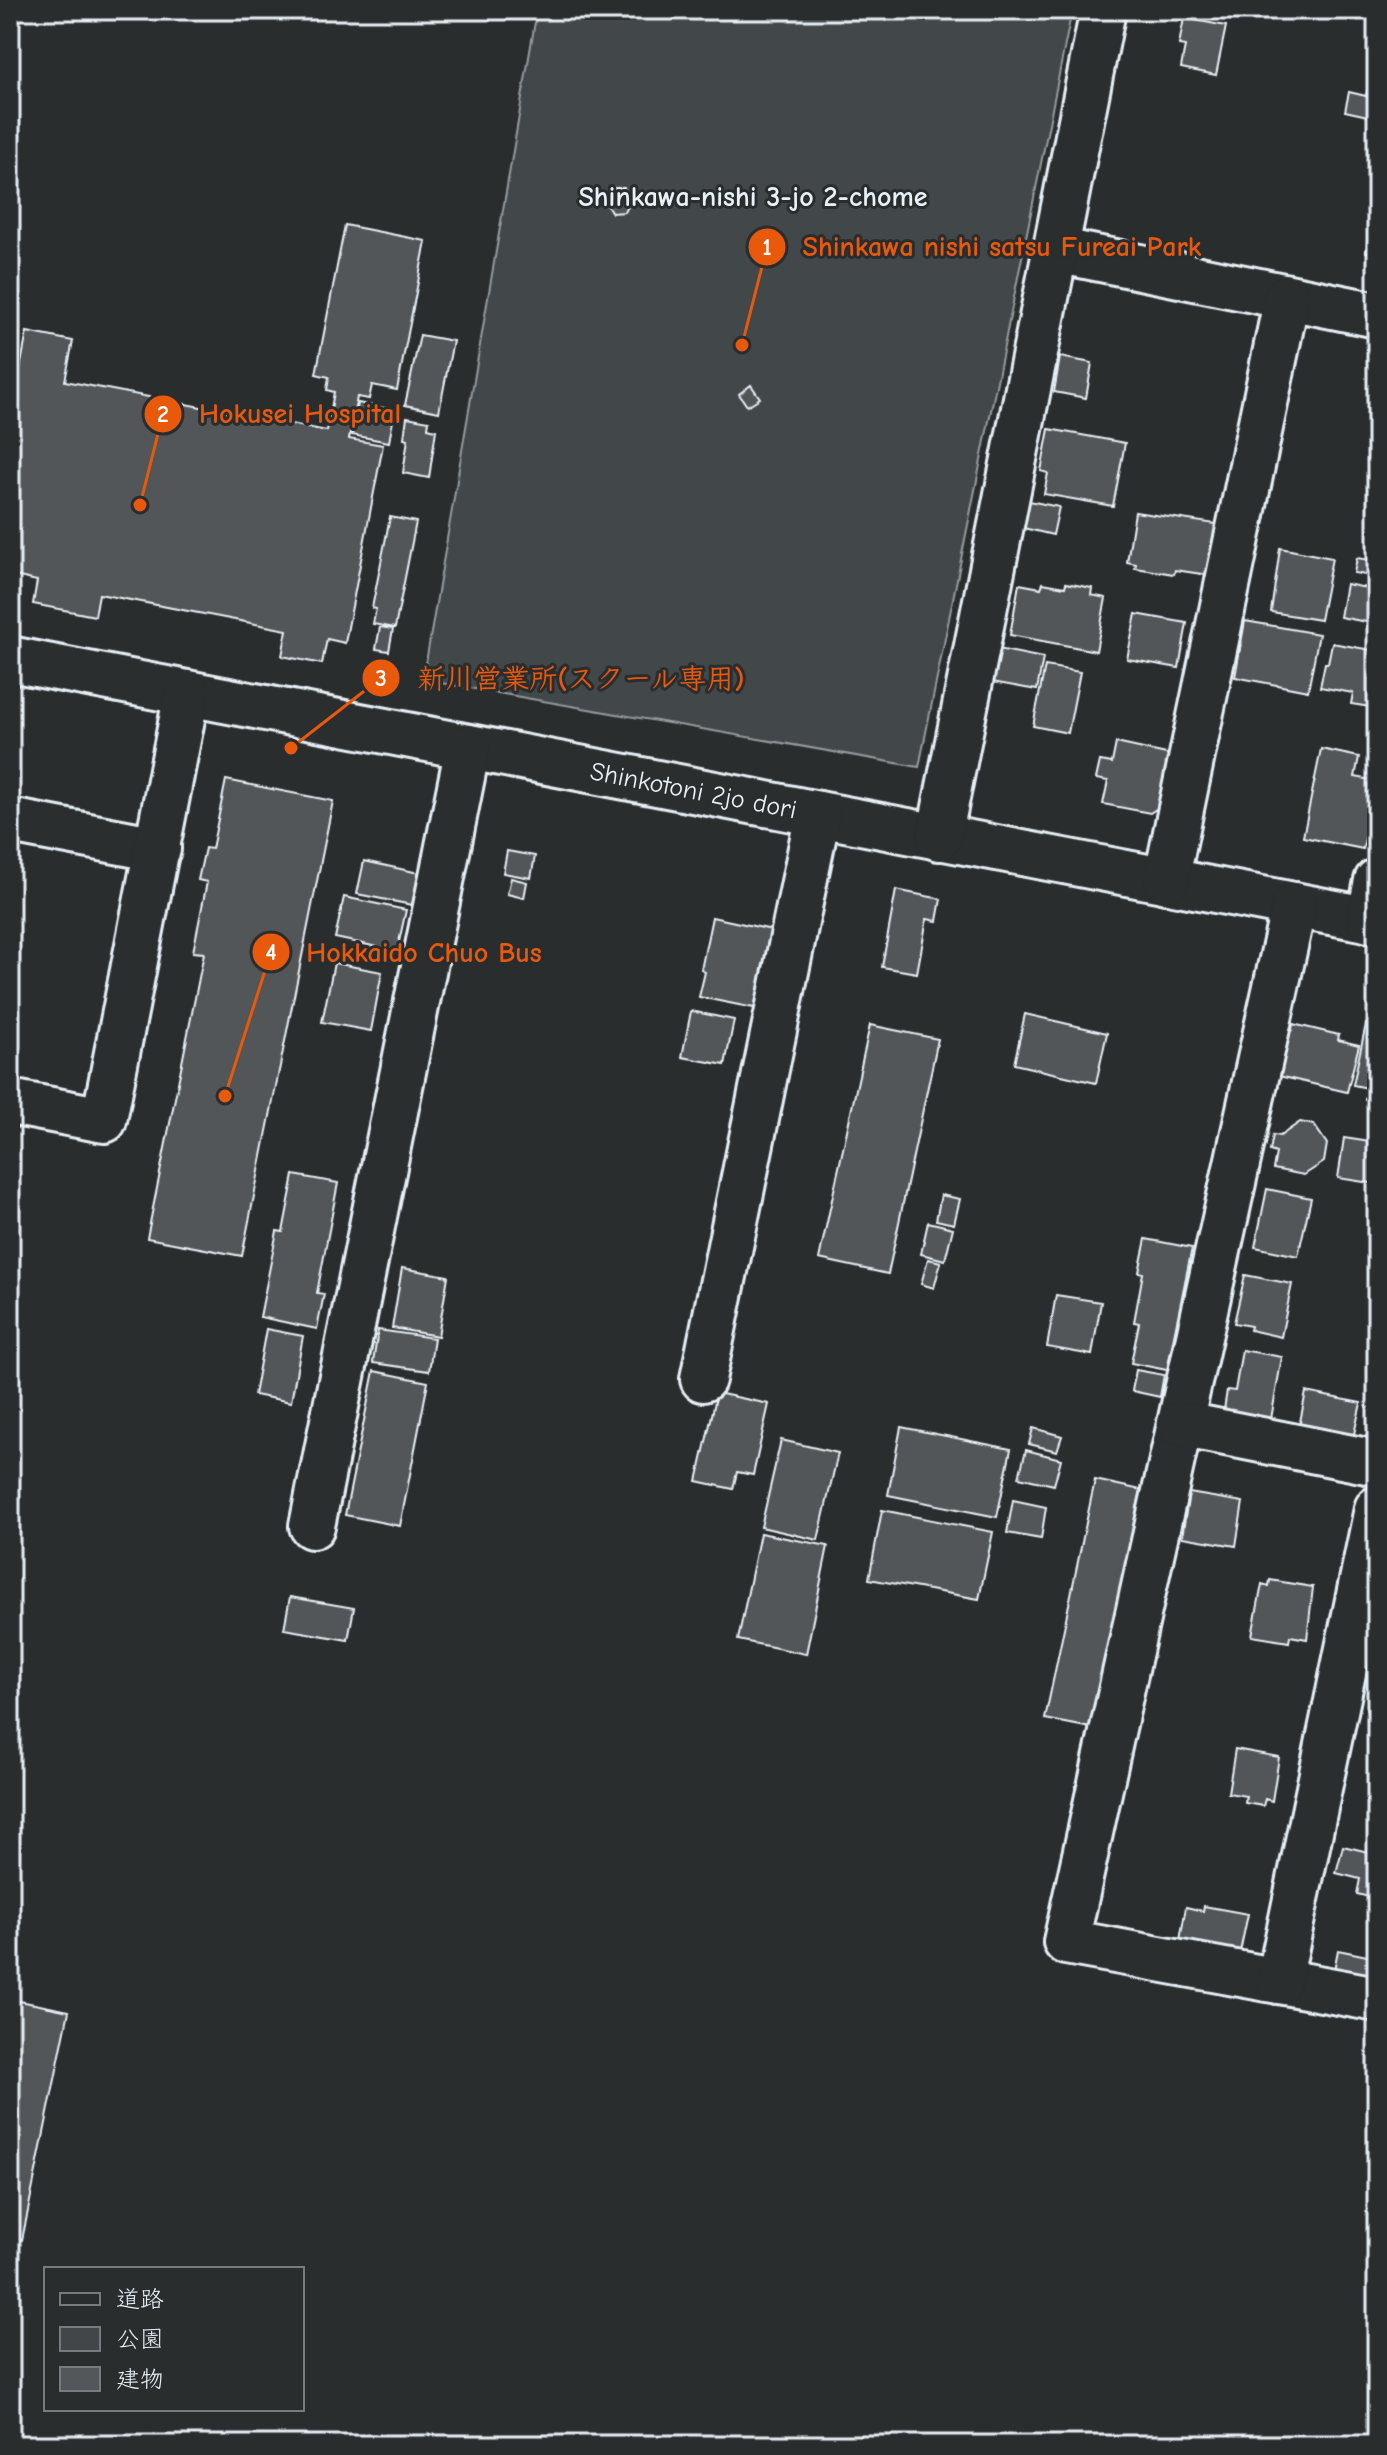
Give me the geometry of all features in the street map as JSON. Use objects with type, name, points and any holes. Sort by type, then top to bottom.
[{"type":"street","points":[[939,838],[1103,10]]},
{"type":"street","points":[[1056,250],[1377,315]]},
{"type":"street","points":[[1166,881],[1287,297]]},
{"type":"street","name":"Shinkotoni 2jo dori","points":[[10,659],[1294,905],[1374,907]]},
{"type":"street","points":[[10,1102],[104,1120],[187,693]]},
{"type":"street","points":[[312,1526],[468,747]]},
{"type":"street","points":[[703,1379],[818,814]]},
{"type":"street","points":[[10,821],[158,849]]},
{"type":"street","points":[[1294,905],[1066,1942],[1377,1999]]},
{"type":"street","points":[[1180,1424],[1377,1463]]},
{"type":"street","points":[[1279,1981],[1377,1509]]},
{"type":"green space","points":[[537,10],[1072,10],[919,767],[423,680]]},
{"type":"building","points":[[1184,18],[1226,26],[1216,75],[1181,68],[1185,46],[1179,45]]},
{"type":"building","points":[[1368,89],[1377,91],[1377,118],[1345,111],[1349,92],[1366,96]]},
{"type":"building","points":[[611,188],[624,188],[632,199],[625,212],[612,213],[604,200]]},
{"type":"building","points":[[1373,206],[1377,206],[1377,254],[1366,252]]},
{"type":"building","points":[[345,225],[426,241],[397,390],[372,385],[369,399],[357,397],[349,439],[383,445],[345,643],[327,639],[322,664],[282,656],[287,630],[99,594],[95,616],[33,604],[37,581],[10,575],[10,367],[20,369],[27,332],[73,341],[65,381],[327,431],[334,392],[327,390],[329,377],[316,374]]},
{"type":"building","points":[[420,335],[453,341],[439,412],[405,405]]},
{"type":"building","points":[[1060,357],[1092,363],[1086,398],[1054,392]]},
{"type":"building","points":[[751,385],[760,398],[747,406],[739,394]]},
{"type":"building","points":[[358,403],[395,410],[389,442],[352,435]]},
{"type":"building","points":[[407,417],[429,421],[428,428],[436,430],[429,478],[403,473],[408,439],[404,438]]},
{"type":"building","points":[[1049,429],[1125,443],[1113,506],[1044,494],[1048,473],[1041,471]]},
{"type":"building","points":[[1024,500],[1059,507],[1053,535],[1019,527]]},
{"type":"building","points":[[1135,512],[1216,524],[1209,575],[1135,568],[1136,564],[1127,562]]},
{"type":"building","points":[[390,517],[416,522],[395,628],[373,624],[376,609],[372,608]]},
{"type":"building","points":[[1280,548],[1332,558],[1320,620],[1271,612]]},
{"type":"building","points":[[1357,558],[1377,561],[1377,577],[1354,573]]},
{"type":"building","points":[[1043,583],[1092,588],[1091,595],[1106,598],[1096,651],[1010,635],[1019,584],[1041,588]]},
{"type":"building","points":[[1346,584],[1377,590],[1377,624],[1340,617]]},
{"type":"building","points":[[1136,614],[1187,623],[1179,668],[1127,659]]},
{"type":"building","points":[[1245,621],[1319,634],[1308,691],[1235,677]]},
{"type":"building","points":[[380,627],[393,629],[389,651],[376,649]]},
{"type":"building","points":[[1332,643],[1377,651],[1377,708],[1351,704],[1353,693],[1320,687]]},
{"type":"building","points":[[998,649],[1043,658],[1037,690],[992,682]]},
{"type":"building","points":[[1045,666],[1080,672],[1068,733],[1033,726]]},
{"type":"building","points":[[1116,743],[1171,755],[1159,807],[1150,813],[1103,804],[1108,781],[1096,779],[1100,761],[1112,763]]},
{"type":"building","points":[[1321,749],[1359,757],[1355,777],[1377,781],[1363,849],[1303,837]]},
{"type":"building","points":[[226,780],[333,801],[242,1256],[147,1238],[204,953],[193,952],[207,882],[198,880],[205,848],[212,849]]},
{"type":"building","points":[[507,851],[535,856],[531,878],[503,873]]},
{"type":"building","points":[[364,861],[419,873],[412,905],[357,894]]},
{"type":"building","points":[[511,878],[527,882],[524,898],[507,894]]},
{"type":"building","points":[[896,890],[941,899],[937,921],[927,919],[917,973],[882,967]]},
{"type":"building","points":[[344,897],[406,910],[397,951],[335,938]]},
{"type":"building","points":[[712,917],[772,930],[764,1010],[699,997]]},
{"type":"building","points":[[334,963],[382,972],[371,1031],[322,1022]]},
{"type":"building","points":[[691,1011],[734,1020],[725,1065],[682,1057]]},
{"type":"building","points":[[1025,1014],[1107,1033],[1096,1083],[1014,1064]]},
{"type":"building","points":[[1293,1024],[1339,1035],[1338,1040],[1359,1045],[1347,1092],[1266,1073],[1277,1026],[1292,1030]]},
{"type":"building","points":[[1366,1024],[1377,1026],[1377,1102],[1365,1099],[1368,1088],[1353,1085]]},
{"type":"building","points":[[870,1025],[938,1039],[888,1274],[819,1259]]},
{"type":"building","points":[[1300,1122],[1314,1125],[1327,1144],[1324,1162],[1304,1175],[1273,1169],[1276,1153],[1270,1151],[1273,1135],[1280,1136]]},
{"type":"building","points":[[1344,1138],[1377,1143],[1377,1184],[1338,1178]]},
{"type":"building","points":[[294,1175],[338,1183],[317,1293],[324,1294],[317,1329],[260,1317],[277,1231],[283,1232]]},
{"type":"building","points":[[1267,1189],[1311,1198],[1298,1256],[1255,1247]]},
{"type":"building","points":[[941,1195],[960,1199],[954,1224],[936,1220]]},
{"type":"building","points":[[928,1222],[953,1228],[945,1260],[921,1254]]},
{"type":"building","points":[[1146,1239],[1192,1248],[1167,1370],[1131,1363],[1139,1323],[1134,1322]]},
{"type":"building","points":[[928,1259],[941,1262],[934,1288],[921,1284]]},
{"type":"building","points":[[402,1268],[448,1276],[438,1336],[392,1328]]},
{"type":"building","points":[[1245,1275],[1292,1284],[1281,1337],[1234,1323]]},
{"type":"building","points":[[1056,1295],[1101,1302],[1092,1355],[1047,1347]]},
{"type":"building","points":[[266,1329],[303,1336],[291,1402],[254,1395]]},
{"type":"building","points":[[378,1330],[434,1338],[429,1371],[373,1363]]},
{"type":"building","points":[[1242,1350],[1282,1357],[1271,1419],[1224,1410],[1227,1390],[1235,1391]]},
{"type":"building","points":[[1136,1370],[1164,1375],[1160,1397],[1132,1391]]},
{"type":"building","points":[[374,1371],[428,1382],[400,1526],[345,1515]]},
{"type":"building","points":[[1306,1392],[1361,1403],[1352,1443],[1298,1432]]},
{"type":"building","points":[[717,1393],[769,1404],[753,1475],[737,1472],[733,1489],[697,1481]]},
{"type":"building","points":[[901,1427],[1011,1449],[997,1517],[888,1495]]},
{"type":"building","points":[[1033,1428],[1062,1436],[1057,1451],[1029,1444]]},
{"type":"building","points":[[781,1440],[838,1453],[818,1540],[761,1527]]},
{"type":"building","points":[[1026,1450],[1061,1459],[1054,1485],[1019,1477]]},
{"type":"building","points":[[1095,1480],[1141,1490],[1091,1728],[1045,1719]]},
{"type":"building","points":[[1189,1493],[1243,1502],[1236,1546],[1182,1537]]},
{"type":"building","points":[[1013,1500],[1046,1507],[1041,1539],[1007,1533]]},
{"type":"building","points":[[882,1510],[993,1532],[979,1599],[869,1579]]},
{"type":"building","points":[[760,1533],[828,1546],[806,1654],[738,1640]]},
{"type":"building","points":[[1270,1580],[1313,1587],[1307,1639],[1290,1636],[1289,1642],[1252,1636],[1262,1584],[1269,1586]]},
{"type":"building","points":[[290,1597],[354,1608],[348,1640],[284,1629]]},
{"type":"building","points":[[1235,1749],[1279,1757],[1272,1801],[1265,1799],[1263,1806],[1245,1803],[1246,1796],[1228,1793]]},
{"type":"building","points":[[1343,1846],[1377,1854],[1377,1899],[1357,1894],[1360,1879],[1336,1873]]},
{"type":"building","points":[[1204,1906],[1248,1914],[1240,1952],[1178,1951],[1186,1907],[1203,1911]]},
{"type":"building","points":[[1338,1950],[1377,1958],[1377,1993],[1331,1985]]},
{"type":"building","points":[[10,1999],[69,2011],[22,2240],[10,2237]]},
{"type":"place","name":"Shinkawa nishi satsu Fureai Park","points":[[742,345]]},
{"type":"place","name":"Hokusei Hospital","points":[[140,505]]},
{"type":"place","name":"新川営業所(スクール専用)","points":[[291,748]]},
{"type":"place","name":"Hokkaido Chuo Bus","points":[[225,1096]]},
{"type":"district","name":"Shinkawa-nishi 3-jo 2-chome","points":[[753,196]]}]
